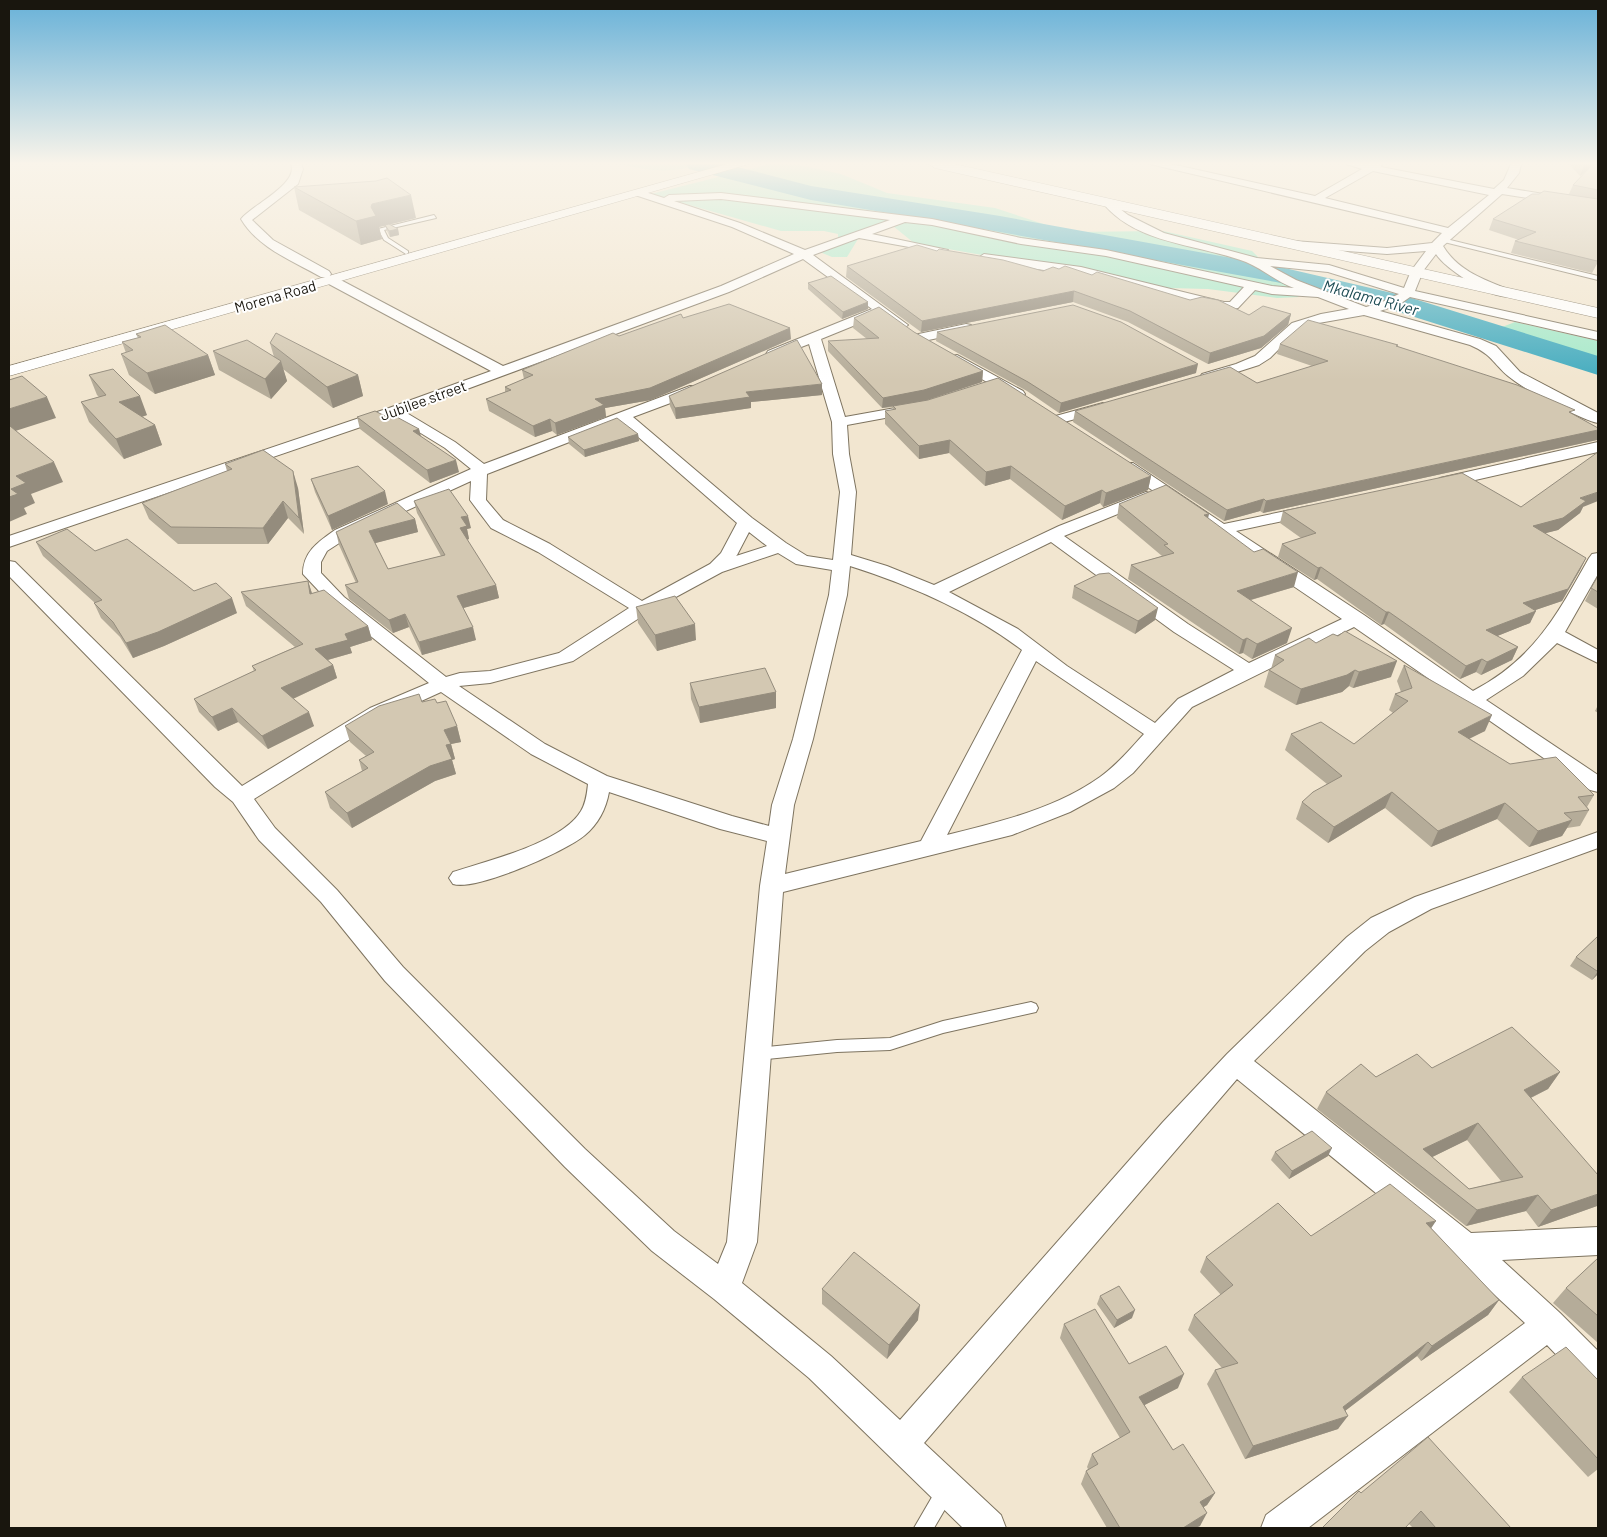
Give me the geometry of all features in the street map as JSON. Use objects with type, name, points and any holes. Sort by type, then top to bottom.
[{"type":"main road","name":"Morena Road","points":[[9,372],[406,252],[467,236]]},
{"type":"main road","name":"Morena Road","points":[[9,362],[488,236]]},
{"type":"main road","points":[[1257,236],[1598,314]]},
{"type":"street","points":[[261,236],[328,277],[502,371]]},
{"type":"street","points":[[761,236],[804,254],[919,338],[1028,401]]},
{"type":"street","name":"Jubilee street","points":[[9,542],[394,411],[725,289],[804,254],[856,236]]},
{"type":"street","points":[[862,236],[964,255],[1081,270],[1224,306],[1234,305],[1252,286]]},
{"type":"street","points":[[996,236],[1106,253],[1252,286],[1322,294]]},
{"type":"street","points":[[1163,236],[1251,260],[1329,269],[1409,293],[1598,336]]},
{"type":"street","points":[[1433,236],[1443,239]]},
{"type":"street","points":[[1194,381],[1261,358],[1297,326],[1325,317],[1365,311],[1395,302],[1409,293],[1416,272],[1447,236]]},
{"type":"street","points":[[1294,244],[1387,250],[1443,239]]},
{"type":"street","points":[[1443,239],[1448,264],[1506,293]]},
{"type":"street","points":[[1251,260],[1292,283],[1365,311],[1475,342],[1491,349],[1515,375],[1532,386],[1598,419]]},
{"type":"street","points":[[762,359],[881,310]]},
{"type":"street","points":[[919,338],[976,326]]},
{"type":"street","points":[[725,1288],[742,1242],[772,886],[783,805],[838,595],[842,563],[848,492],[841,454],[839,422],[814,337]]},
{"type":"street","points":[[1195,366],[1213,375]]},
{"type":"street","points":[[713,381],[682,395],[480,470],[341,534],[322,548],[312,562],[312,574],[338,601],[443,684],[538,748],[599,781],[728,823],[778,836]]},
{"type":"street","points":[[982,388],[998,382]]},
{"type":"street","points":[[1078,433],[1050,415],[1112,404]]},
{"type":"street","points":[[839,422],[927,406]]},
{"type":"street","points":[[394,411],[450,445],[480,470]]},
{"type":"street","points":[[623,416],[746,522],[780,547],[802,560],[842,563],[881,570],[934,592],[1011,633],[1158,734]]},
{"type":"street","points":[[1420,487],[1598,447]]},
{"type":"street","points":[[1110,454],[1357,620],[1471,700],[1597,782]]},
{"type":"street","points":[[480,470],[478,500],[487,514],[497,524],[544,548],[630,602],[644,607]]},
{"type":"street","points":[[934,592],[1027,545],[1053,536],[1113,509],[1165,491]]},
{"type":"street","points":[[1222,529],[1328,507]]},
{"type":"street","points":[[716,568],[728,555],[746,522]]},
{"type":"street","points":[[1053,536],[1181,628],[1248,671]]},
{"type":"street","points":[[241,797],[377,713],[443,684],[460,679],[490,677],[566,657],[644,607],[716,568],[780,547]]},
{"type":"street","points":[[1471,700],[1495,688],[1520,669],[1554,634],[1598,558]]},
{"type":"street","points":[[9,566],[110,665],[223,782],[241,797],[267,834],[329,896],[394,974],[575,1158],[662,1241],[725,1288],[820,1367],[900,1446],[988,1528]]},
{"type":"street","points":[[772,886],[1012,827],[1062,807],[1106,783],[1125,768],[1185,704],[1248,671],[1357,620]]},
{"type":"street","points":[[1554,634],[1598,657]]},
{"type":"street","points":[[929,848],[1032,648]]},
{"type":"street","points":[[461,878],[522,858],[569,836],[588,818],[598,798],[599,781]]},
{"type":"street","points":[[900,1446],[1236,1062],[1356,944],[1380,925],[1423,904],[1598,840]]},
{"type":"street","points":[[1236,1062],[1466,1248],[1549,1324],[1598,1374]]},
{"type":"street","points":[[1466,1248],[1598,1241]]},
{"type":"street","points":[[1279,1528],[1549,1324]]},
{"type":"lane","points":[[384,236],[386,239],[406,252]]},
{"type":"lane","points":[[1443,239],[1598,278]]},
{"type":"lane","points":[[758,1054],[837,1046],[890,1044],[943,1027],[1031,1008]]},
{"type":"lane","points":[[923,1528],[947,1490]]},
{"type":"green space","points":[[838,236],[867,236],[858,239],[847,257],[832,257],[815,250],[838,242]]},
{"type":"green space","points":[[905,236],[1184,236],[1252,251],[1299,297],[1277,298],[1208,289],[1169,288],[1075,266],[999,258],[914,243]]},
{"type":"green space","points":[[1515,322],[1598,341],[1598,359],[1497,329]]},
{"type":"building","points":[[1527,236],[1598,236],[1598,259],[1597,261],[1515,241]]},
{"type":"building","points":[[917,245],[937,251],[939,249],[1003,260],[1043,271],[1053,267],[1059,269],[1065,266],[1092,275],[1097,272],[1190,300],[1202,297],[1218,300],[1249,315],[1263,306],[1291,314],[1264,336],[1210,353],[1130,311],[1074,291],[922,321],[847,266]]},
{"type":"building","points":[[831,276],[868,302],[843,312],[808,283]]},
{"type":"building","points":[[729,304],[790,328],[650,388],[595,399],[604,405],[555,423],[550,419],[533,426],[486,399],[511,390],[505,387],[533,375],[522,370],[613,333],[619,336],[681,314],[683,318]]},
{"type":"building","points":[[1073,305],[1121,322],[1198,364],[1061,403],[1028,382],[937,332]]},
{"type":"building","points":[[879,307],[914,332],[983,371],[924,390],[883,398],[828,341],[879,338],[854,318]]},
{"type":"building","points":[[1308,320],[1398,345],[1396,346],[1517,385],[1575,410],[1569,412],[1598,428],[1598,430],[1266,501],[1264,499],[1227,510],[1075,411],[1230,367],[1257,383],[1328,361],[1280,344]]},
{"type":"building","points":[[165,325],[208,355],[147,373],[121,354],[133,350],[122,342],[141,337],[136,334]]},
{"type":"building","points":[[276,333],[358,375],[327,387],[270,343]]},
{"type":"building","points":[[247,340],[281,361],[265,379],[213,351]]},
{"type":"building","points":[[797,340],[822,384],[746,392],[750,397],[675,408],[669,396]]},
{"type":"building","points":[[113,369],[140,396],[119,402],[155,425],[116,439],[81,402],[106,395],[89,375]]},
{"type":"building","points":[[22,376],[47,397],[9,409],[9,380]]},
{"type":"building","points":[[998,378],[1151,476],[1106,493],[1102,490],[1065,506],[1011,466],[986,472],[950,440],[919,446],[885,411],[896,409],[893,406],[928,400]]},
{"type":"building","points":[[375,411],[387,417],[393,415],[419,429],[413,431],[456,460],[427,470],[357,417]]},
{"type":"building","points":[[617,418],[638,434],[584,450],[568,437]]},
{"type":"building","points":[[9,427],[54,462],[16,476],[26,483],[11,489],[18,494],[9,497]]},
{"type":"building","points":[[263,450],[293,471],[299,518],[283,501],[263,528],[171,527],[142,503],[232,469],[225,464]]},
{"type":"building","points":[[1598,452],[1598,492],[1580,498],[1586,501],[1563,518],[1533,526],[1586,558],[1568,589],[1523,603],[1536,611],[1486,630],[1518,647],[1487,662],[1482,659],[1466,666],[1389,612],[1386,612],[1321,567],[1318,568],[1282,544],[1316,533],[1283,511],[1462,473],[1521,507]]},
{"type":"building","points":[[358,466],[385,491],[328,516],[311,479]]},
{"type":"building","points":[[1166,485],[1209,514],[1204,515],[1254,552],[1263,549],[1298,572],[1237,591],[1292,628],[1257,644],[1247,638],[1243,640],[1131,565],[1174,553],[1164,545],[1168,544],[1119,504]]},
{"type":"building","points":[[449,489],[468,516],[461,517],[467,526],[460,528],[496,585],[457,596],[473,627],[419,642],[405,614],[389,620],[345,585],[358,582],[336,532],[397,503],[415,519],[369,531],[388,569],[445,555],[414,501]]},
{"type":"building","points":[[67,529],[95,551],[127,539],[194,591],[216,583],[232,598],[158,632],[126,643],[113,622],[94,603],[102,600],[36,542]]},
{"type":"building","points":[[1109,573],[1158,608],[1138,621],[1074,586],[1099,574]]},
{"type":"building","points":[[1598,576],[1598,592],[1591,588]]},
{"type":"building","points":[[308,581],[310,594],[324,590],[368,626],[345,634],[348,640],[315,649],[333,665],[281,688],[309,712],[262,736],[232,708],[212,717],[194,699],[256,670],[252,666],[303,644],[241,592]]},
{"type":"building","points":[[675,596],[695,624],[655,635],[636,607]]},
{"type":"building","points":[[1345,631],[1397,661],[1359,672],[1355,670],[1347,675],[1301,689],[1269,670],[1284,660],[1275,655],[1309,638],[1316,643],[1333,634],[1338,636]]},
{"type":"building","points":[[1404,665],[1492,715],[1458,732],[1510,764],[1556,757],[1594,795],[1578,797],[1589,810],[1564,813],[1572,820],[1538,831],[1505,803],[1438,831],[1392,792],[1334,827],[1302,802],[1313,792],[1342,776],[1291,734],[1321,722],[1354,744],[1408,701],[1395,694],[1412,688]]},
{"type":"building","points":[[765,668],[776,692],[699,707],[690,683]]},
{"type":"building","points":[[419,694],[422,702],[435,699],[437,703],[446,701],[457,726],[444,730],[451,744],[446,745],[452,759],[430,766],[347,813],[325,792],[368,768],[359,760],[374,752],[345,726],[379,706]]},
{"type":"building","points":[[1598,936],[1598,971],[1597,971],[1576,957]]},
{"type":"building","points":[[1512,1027],[1560,1072],[1524,1090],[1598,1175],[1598,1194],[1551,1210],[1538,1195],[1477,1210],[1326,1092],[1361,1064],[1376,1077],[1417,1054],[1432,1068]],"holes":[[[1478,1123],[1523,1177],[1469,1189],[1423,1149]]]},
{"type":"building","points":[[1312,1131],[1332,1148],[1292,1171],[1275,1152]]},
{"type":"building","points":[[1390,1184],[1436,1221],[1426,1223],[1499,1300],[1432,1346],[1428,1342],[1343,1407],[1348,1416],[1253,1446],[1215,1370],[1238,1363],[1194,1315],[1233,1285],[1206,1257],[1278,1203],[1311,1236]]},
{"type":"building","points":[[854,1252],[920,1305],[889,1345],[822,1289]]},
{"type":"building","points":[[1598,1258],[1598,1316],[1566,1288]]},
{"type":"building","points":[[1119,1286],[1135,1310],[1117,1320],[1100,1296]]},
{"type":"building","points":[[1095,1309],[1129,1364],[1166,1346],[1184,1374],[1139,1397],[1173,1450],[1183,1444],[1215,1493],[1200,1502],[1207,1513],[1183,1528],[1120,1528],[1086,1471],[1098,1464],[1092,1454],[1130,1432],[1064,1324]]},
{"type":"building","points":[[1566,1347],[1598,1380],[1598,1459],[1522,1377]]},
{"type":"building","points":[[1428,1437],[1511,1528],[1436,1528],[1421,1511],[1405,1528],[1322,1528],[1359,1491],[1361,1493]]},
{"type":"waterway","name":"Mkalama River","points":[[1065,236],[1276,274],[1395,302],[1598,366]]}]
